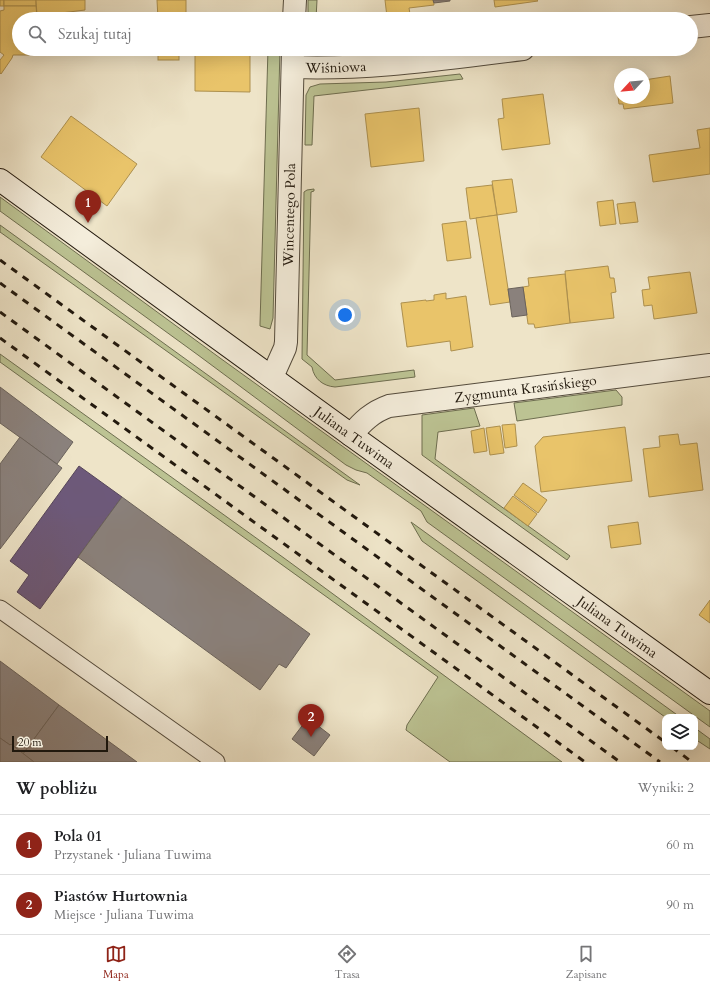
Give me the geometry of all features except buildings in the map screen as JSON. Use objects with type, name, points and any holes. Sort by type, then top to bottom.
[{"type":"street","points":[[294,12],[295,0]]},
{"type":"street","points":[[698,26],[710,25]]},
{"type":"street","name":"Wiśniowa","points":[[293,58],[313,68],[383,66],[465,56]]},
{"type":"street","name":"Wincentego Pola","points":[[272,377],[285,348],[286,342],[293,58]]},
{"type":"street","name":"Juliana Tuwima","points":[[0,180],[352,436],[710,693]]},
{"type":"street","name":"Zygmunta Krasińskiego","points":[[352,436],[367,418],[389,406],[710,365]]},
{"type":"lane","points":[[0,609],[216,762]]},
{"type":"green space","points":[[308,0],[317,0],[316,12],[308,12]]},
{"type":"green space","points":[[268,56],[280,56],[273,318],[270,329],[260,326]]},
{"type":"green space","points":[[460,74],[463,79],[314,96],[312,145],[305,145],[306,95],[310,87],[320,84],[386,82]]},
{"type":"green space","points":[[314,189],[314,191],[311,192],[307,355],[335,380],[414,370],[415,377],[335,387],[320,381],[315,375],[312,367],[302,359],[304,192]]},
{"type":"green space","points":[[0,197],[220,358],[710,711],[710,727],[698,718],[698,714],[692,714],[427,522],[421,511],[367,473],[346,465],[0,211]]},
{"type":"green space","points":[[0,225],[360,485],[347,480],[0,232]]},
{"type":"green space","points":[[0,354],[284,558],[562,762],[450,762],[406,730],[407,725],[438,677],[0,362]]},
{"type":"green space","points":[[616,390],[622,397],[622,405],[517,421],[514,403]]},
{"type":"green space","points":[[474,408],[480,426],[438,432],[435,459],[570,556],[567,560],[422,455],[422,415]]},
{"type":"green space","points":[[411,522],[676,714],[662,715],[422,541]]},
{"type":"green space","points":[[698,730],[710,739],[710,749],[698,741]]},
{"type":"railway","points":[[0,260],[662,740]]},
{"type":"railway","points":[[0,283],[660,762]]},
{"type":"railway","points":[[0,312],[620,762]]},
{"type":"railway","points":[[0,338],[585,762]]},
{"type":"railway","points":[[676,750],[692,762]]},
{"type":"place","name":"Pola 01","points":[[88,223]]},
{"type":"place","name":"Piastów Hurtownia","points":[[311,737]]}]
